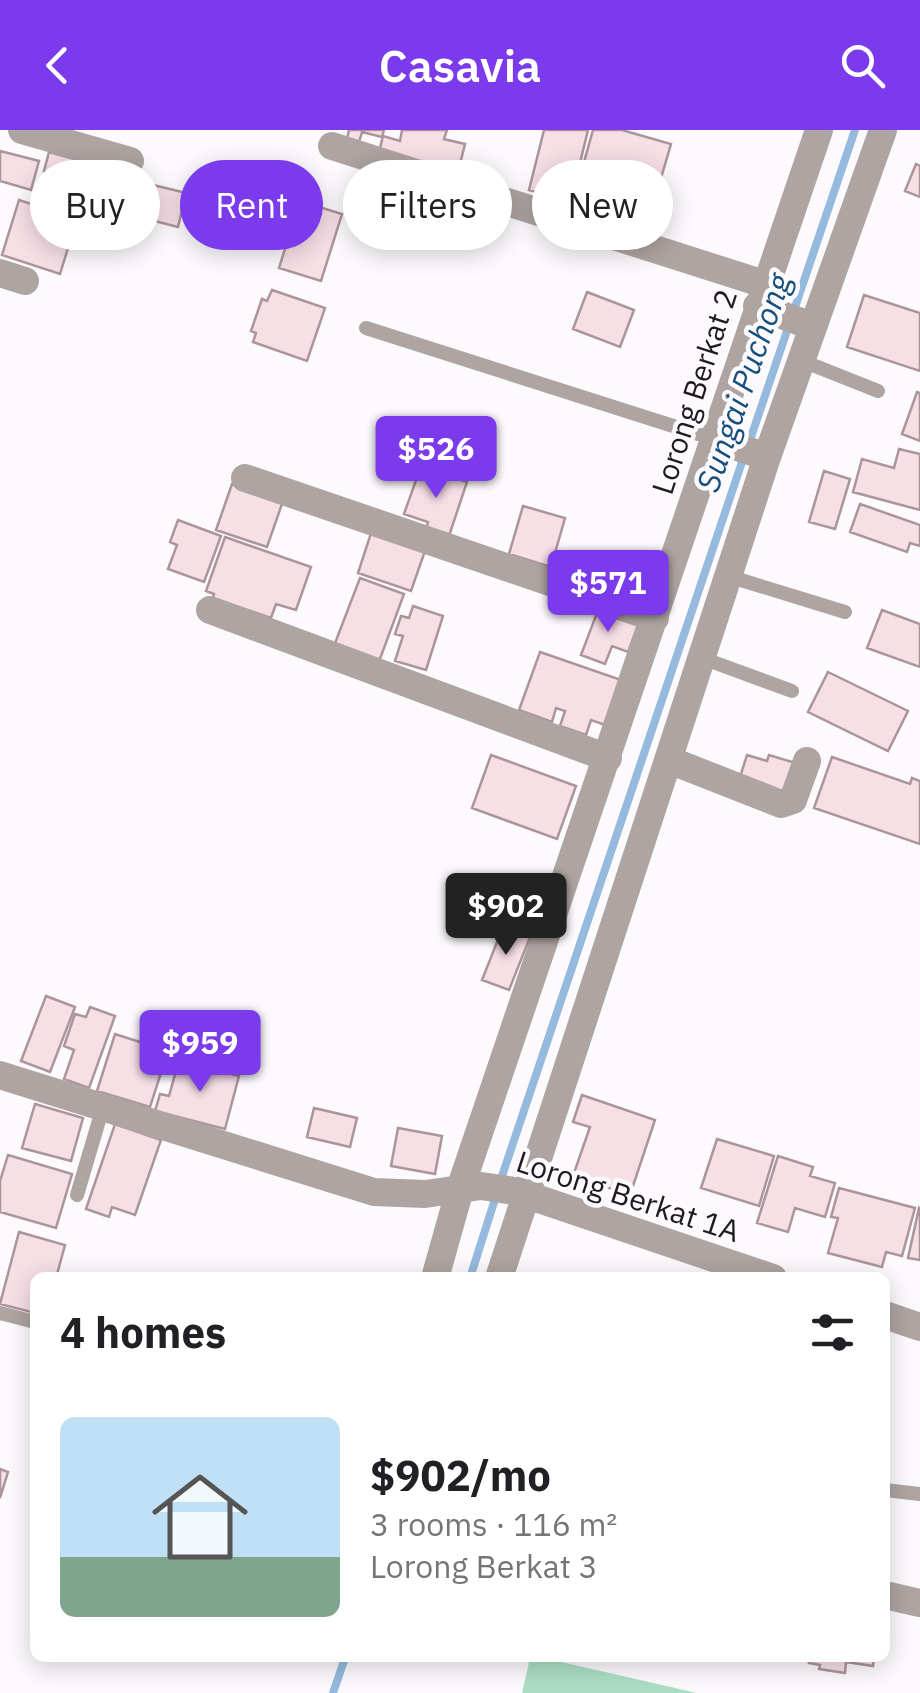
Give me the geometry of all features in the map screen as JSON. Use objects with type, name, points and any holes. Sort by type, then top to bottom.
[{"type":"street","points":[[22,130],[127,160]]},
{"type":"street","points":[[501,1272],[521,1193],[767,456],[884,130]]},
{"type":"street","name":"Lorong Berkat 2","points":[[437,1272],[471,1188],[815,132]]},
{"type":"street","points":[[332,146],[761,295],[812,326]]},
{"type":"street","points":[[714,438],[767,456]]},
{"type":"street","points":[[245,478],[656,618]]},
{"type":"street","points":[[210,610],[608,758]]},
{"type":"street","points":[[668,760],[781,804],[793,800],[807,761]]},
{"type":"street","name":"Lorong Berkat 1A","points":[[0,1075],[374,1192],[424,1194],[471,1188],[521,1193],[755,1272]]},
{"type":"street","points":[[890,1317],[920,1327]]},
{"type":"street","points":[[890,1596],[920,1603]]},
{"type":"lane","points":[[366,328],[714,438]]},
{"type":"lane","points":[[800,360],[878,392]]},
{"type":"lane","points":[[728,576],[845,612]]},
{"type":"lane","points":[[702,658],[792,691]]},
{"type":"lane","points":[[77,1195],[103,1107]]},
{"type":"lane","points":[[0,1313],[30,1321]]},
{"type":"lane","points":[[890,1491],[920,1494]]},
{"type":"green space","points":[[529,1662],[561,1662],[697,1693],[522,1693]]},
{"type":"building","points":[[349,130],[384,130],[382,137],[362,132],[358,146],[346,143]]},
{"type":"building","points":[[402,130],[447,130],[444,139],[465,144],[461,160],[377,160],[383,136],[400,141]]},
{"type":"building","points":[[544,130],[588,130],[581,160],[536,160]]},
{"type":"building","points":[[593,130],[622,130],[671,144],[666,160],[585,160]]},
{"type":"building","points":[[0,151],[35,160],[30,160],[30,190],[0,181]]},
{"type":"building","points":[[49,152],[78,160],[47,160]]},
{"type":"building","points":[[916,164],[920,166],[920,197],[905,191]]},
{"type":"building","points":[[160,187],[180,192],[178,227],[160,222]]},
{"type":"building","points":[[19,200],[30,204],[30,250],[67,250],[60,274],[2,255]]},
{"type":"building","points":[[323,208],[342,214],[321,281],[279,268],[285,250],[323,250]]},
{"type":"building","points":[[272,290],[325,308],[307,361],[253,342],[256,333],[251,331],[262,299],[267,301]]},
{"type":"building","points":[[587,292],[634,310],[620,347],[573,329]]},
{"type":"building","points":[[864,295],[920,313],[920,371],[847,347]]},
{"type":"building","points":[[917,392],[920,393],[920,441],[902,434]]},
{"type":"building","points":[[899,449],[920,454],[920,510],[853,492],[862,459],[894,468]]},
{"type":"building","points":[[421,466],[467,482],[448,539],[425,532],[428,522],[404,514]]},
{"type":"building","points":[[824,471],[850,479],[835,529],[809,522]]},
{"type":"building","points":[[232,484],[283,501],[267,547],[216,530]]},
{"type":"building","points":[[860,504],[920,525],[920,546],[910,543],[907,552],[850,532]]},
{"type":"building","points":[[523,506],[565,518],[551,567],[509,554]]},
{"type":"building","points":[[178,520],[221,536],[204,582],[168,569],[177,545],[170,542]]},
{"type":"building","points":[[372,530],[426,548],[411,591],[358,573]]},
{"type":"building","points":[[225,537],[311,567],[296,610],[276,604],[271,618],[213,598],[214,594],[206,591]]},
{"type":"building","points":[[360,578],[404,594],[377,667],[332,651]]},
{"type":"building","points":[[600,605],[638,626],[628,652],[612,646],[605,664],[581,655]]},
{"type":"building","points":[[413,606],[443,616],[426,670],[395,661],[403,636],[395,634],[401,616],[409,618]]},
{"type":"building","points":[[882,610],[920,624],[920,667],[867,648]]},
{"type":"building","points":[[540,652],[624,681],[608,726],[591,720],[586,735],[560,726],[565,711],[556,708],[552,722],[519,710]]},
{"type":"building","points":[[828,672],[908,711],[888,751],[808,712]]},
{"type":"building","points":[[491,755],[576,786],[557,839],[472,808]]},
{"type":"building","points":[[747,755],[767,761],[769,755],[799,764],[790,795],[740,777]]},
{"type":"building","points":[[832,757],[910,784],[912,778],[920,781],[920,844],[814,808]]},
{"type":"building","points":[[503,927],[530,937],[509,990],[482,980]]},
{"type":"building","points":[[46,996],[75,1007],[50,1072],[21,1061]]},
{"type":"building","points":[[90,1007],[115,1016],[89,1088],[64,1079],[74,1050],[64,1046],[75,1014],[86,1017]]},
{"type":"building","points":[[115,1034],[168,1051],[150,1107],[97,1091]]},
{"type":"building","points":[[179,1060],[239,1076],[225,1129],[155,1111],[160,1094],[169,1096]]},
{"type":"building","points":[[582,1095],[655,1120],[630,1195],[573,1176],[590,1127],[573,1122]]},
{"type":"building","points":[[35,1104],[83,1118],[71,1161],[22,1148]]},
{"type":"building","points":[[314,1108],[357,1118],[350,1147],[307,1137]]},
{"type":"building","points":[[115,1124],[161,1140],[135,1215],[112,1207],[109,1217],[86,1209]]},
{"type":"building","points":[[398,1128],[442,1136],[435,1174],[391,1166]]},
{"type":"building","points":[[717,1139],[774,1156],[759,1206],[701,1188]]},
{"type":"building","points":[[8,1155],[72,1174],[56,1228],[0,1212],[0,1181]]},
{"type":"building","points":[[778,1156],[813,1167],[810,1176],[835,1183],[825,1217],[795,1208],[788,1232],[757,1223]]},
{"type":"building","points":[[839,1188],[915,1208],[902,1256],[886,1252],[882,1267],[828,1253],[838,1218],[831,1217]]},
{"type":"building","points":[[920,1209],[920,1260],[908,1258]]},
{"type":"building","points":[[19,1232],[65,1245],[58,1272],[30,1272],[30,1312],[0,1304]]},
{"type":"building","points":[[0,1469],[8,1472],[0,1498]]},
{"type":"building","points":[[846,1662],[845,1673],[819,1669],[820,1665],[809,1663]]},
{"type":"waterway","name":"Sungai Puchong","points":[[749,443],[855,130]]},
{"type":"waterway","name":"Sungai Puchong","points":[[500,1182],[744,456]]},
{"type":"waterway","name":"Sungai Puchong","points":[[472,1272],[496,1196]]},
{"type":"waterway","name":"Sungai Puchong","points":[[333,1693],[344,1662]]}]
